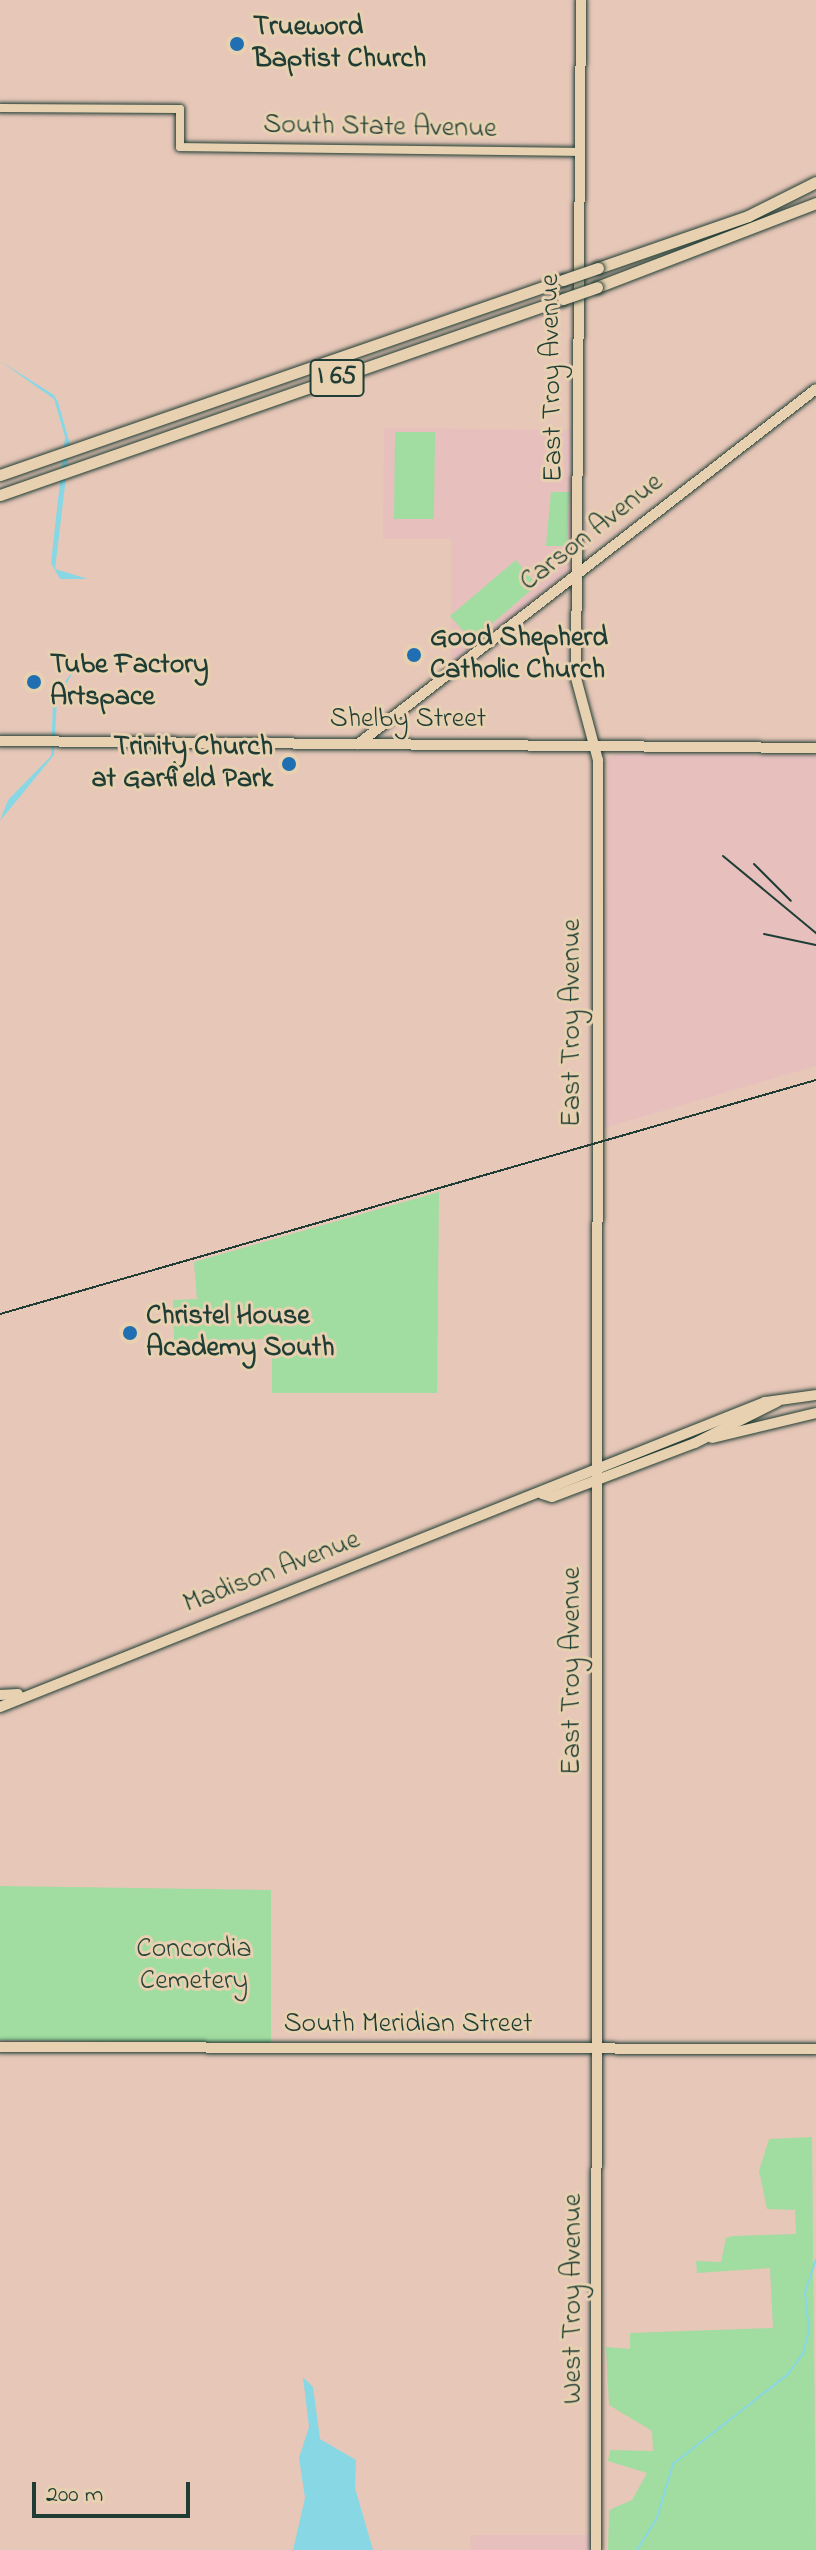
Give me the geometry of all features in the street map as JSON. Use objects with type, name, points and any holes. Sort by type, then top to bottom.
[{"type":"highway","name":"I 65","points":[[0,475],[755,213],[816,182]]},
{"type":"highway","name":"I 65","points":[[0,495],[742,237],[816,203]]},
{"type":"main road","name":"East Troy Avenue","points":[[581,0],[577,691],[596,745],[595,1480],[600,2049]]},
{"type":"main road","name":"Carson Avenue","points":[[358,744],[816,389]]},
{"type":"main road","name":"Shelby Street","points":[[0,741],[816,748]]},
{"type":"main road","name":"Madison Avenue","points":[[542,1494],[595,1480],[695,1443],[783,1398],[816,1386]]},
{"type":"main road","points":[[783,1398],[816,1395]]},
{"type":"main road","name":"Madison Avenue","points":[[0,1707],[18,1694],[542,1494],[596,1467],[765,1402],[783,1398]]},
{"type":"main road","points":[[695,1443],[816,1413]]},
{"type":"main road","name":"Madison Avenue","points":[[0,1695],[18,1694]]},
{"type":"main road","name":"South Meridian Street","points":[[0,2047],[816,2049]]},
{"type":"main road","name":"West Troy Avenue","points":[[596,2550],[600,2049]]},
{"type":"street","name":"South State Avenue","points":[[0,108],[180,109],[180,147],[581,152]]},
{"type":"shaded area","points":[[384,428],[572,430],[571,571],[451,665],[451,539],[383,539]]},
{"type":"shaded area","points":[[616,754],[816,755],[816,1066],[604,1128],[608,759]]},
{"type":"shaded area","points":[[471,2535],[594,2535],[594,2550],[470,2550]]},
{"type":"green space","points":[[395,432],[435,432],[434,519],[394,519]]},
{"type":"green space","points":[[551,492],[569,492],[567,546],[546,546]]},
{"type":"green space","points":[[516,560],[537,585],[472,641],[450,616]]},
{"type":"green space","points":[[439,1192],[437,1393],[272,1393],[272,1339],[174,1340],[173,1300],[197,1299],[194,1262]]},
{"type":"green space","name":"Concordia Cemetery","points":[[0,1886],[271,1890],[271,2043],[0,2040]]},
{"type":"green space","points":[[812,2137],[816,2550],[608,2550],[609,2510],[632,2500],[647,2473],[608,2461],[610,2450],[653,2451],[652,2431],[609,2405],[606,2347],[630,2349],[630,2333],[773,2328],[770,2268],[697,2273],[696,2261],[721,2262],[726,2238],[733,2236],[796,2234],[795,2210],[767,2209],[759,2171],[769,2139]]},
{"type":"water","points":[[0,361],[54,395],[58,402],[70,444],[55,569],[88,579],[60,579],[51,563],[65,437],[54,399]]},
{"type":"water","points":[[88,646],[57,700],[54,755],[0,821],[8,800],[51,756],[53,701]]},
{"type":"water","points":[[303,2377],[313,2387],[320,2439],[356,2460],[355,2488],[373,2550],[293,2550],[305,2498],[299,2458],[309,2427]]},
{"type":"waterway","points":[[637,2550],[657,2518],[673,2464],[788,2374],[803,2353],[809,2331],[805,2293],[816,2260]]},
{"type":"railway","points":[[723,856],[816,933]]},
{"type":"railway","points":[[754,864],[791,901]]},
{"type":"railway","points":[[764,934],[816,945]]},
{"type":"railway","points":[[0,1314],[816,1080]]},
{"type":"place","name":"Trueword Baptist Church","points":[[237,44]]},
{"type":"place","name":"Good Shepherd Catholic Church","points":[[414,655]]},
{"type":"place","name":"Tube Factory Artspace","points":[[34,682]]},
{"type":"place","name":"Trinity Church at Garfield Park","points":[[289,764]]},
{"type":"place","name":"Christel House Academy South","points":[[130,1333]]}]
